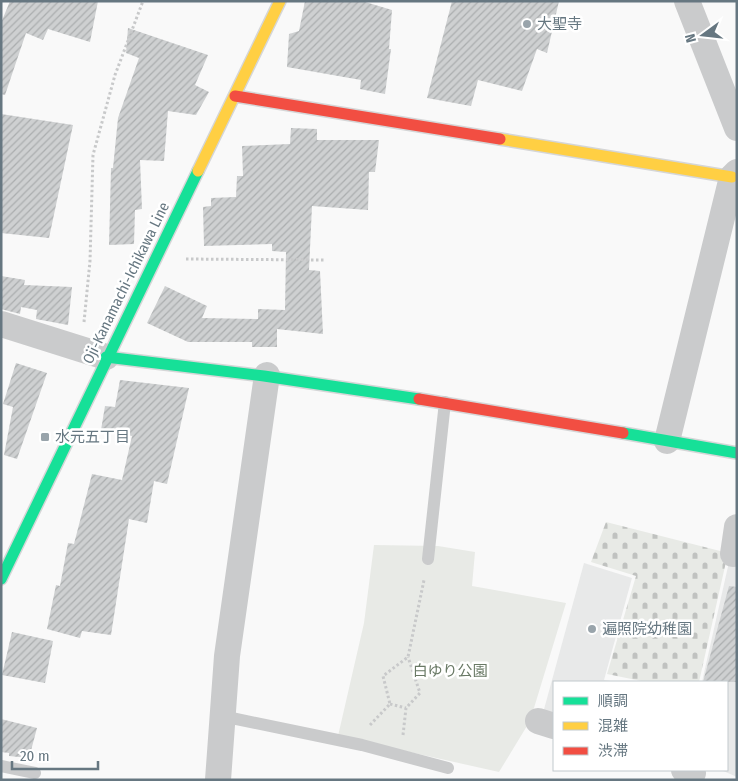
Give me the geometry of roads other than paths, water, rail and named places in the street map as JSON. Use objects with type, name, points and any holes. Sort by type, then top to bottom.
[{"type":"street","name":"Oji-Kanamachi-Ichikawa Line","points":[[1,579],[106,357],[280,1]]},
{"type":"street","points":[[687,1],[737,128]]},
{"type":"street","points":[[235,96],[734,174],[667,441]]},
{"type":"street","points":[[1,324],[106,357],[267,375],[446,402],[737,453]]},
{"type":"street","points":[[218,780],[227,656],[267,375]]},
{"type":"street","points":[[733,554],[737,527]]},
{"type":"street","points":[[687,771],[693,773],[689,780]]},
{"type":"lane","points":[[428,559],[446,402]]},
{"type":"lane","points":[[222,716],[362,745],[448,768]]},
{"type":"lane","points":[[1,766],[35,773]]},
{"type":"place","name":"大聖寺","points":[[527,24]]},
{"type":"place","name":"水元五丁目","points":[[45,437]]},
{"type":"place","name":"遍照院幼稚園","points":[[592,629]]},
{"type":"park label","name":"白ゆり公園","points":[[450,671]]}]
